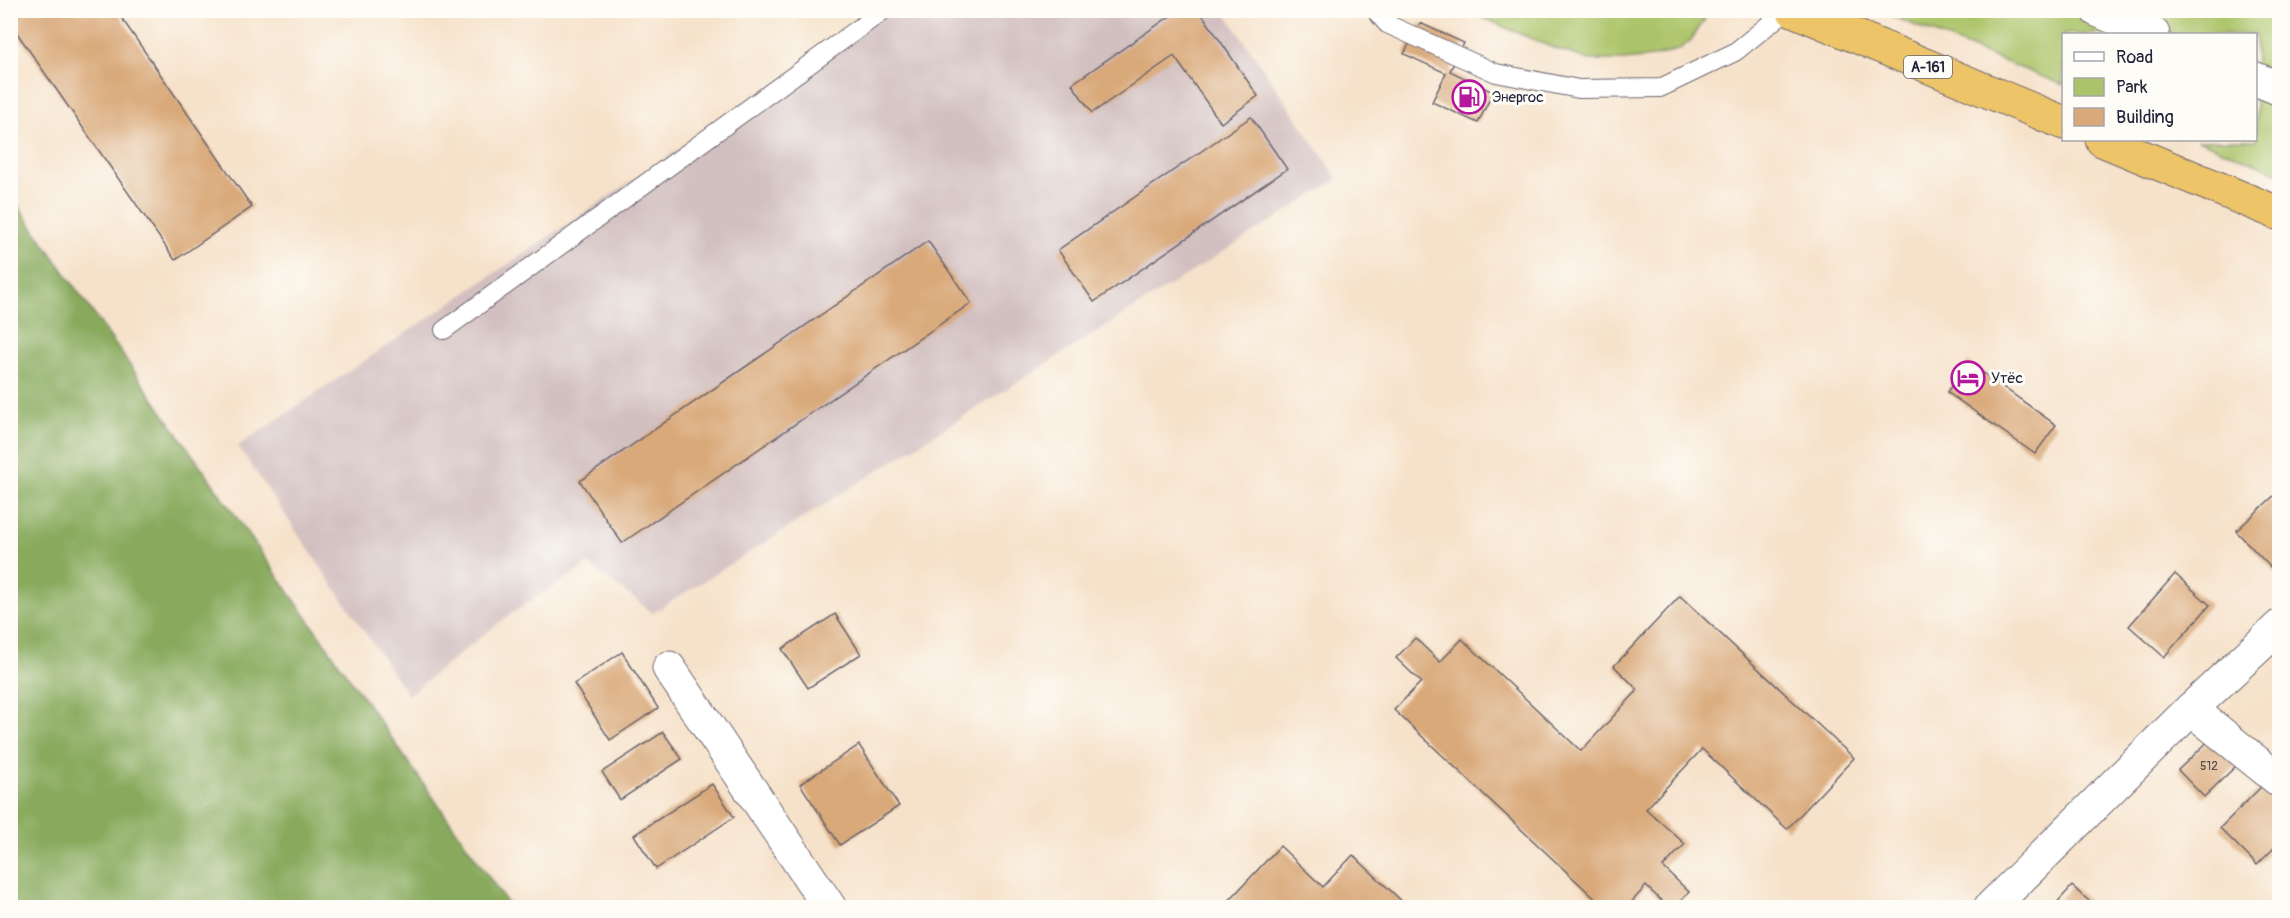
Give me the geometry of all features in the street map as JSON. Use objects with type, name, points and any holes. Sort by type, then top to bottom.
[{"type":"highway","name":"А-161","points":[[1793,10],[2062,122]]},
{"type":"highway","points":[[2104,141],[2280,214]]},
{"type":"street","points":[[2097,10],[2151,33]]},
{"type":"street","points":[[2257,79],[2280,89]]},
{"type":"street","points":[[1990,908],[2191,709],[2280,626]]},
{"type":"street","points":[[669,668],[830,908]]},
{"type":"street","points":[[2191,709],[2280,781]]},
{"type":"lane","points":[[444,330],[884,10]]},
{"type":"lane","points":[[1375,10],[1387,24],[1496,73],[1580,90],[1660,88],[1735,52],[1787,10]]},
{"type":"shaded area","points":[[884,11],[1224,11],[1338,179],[653,613],[588,564],[505,618],[408,695],[238,446]]},
{"type":"green space","points":[[1467,11],[1684,11],[1705,19],[1691,40],[1680,49],[1653,57],[1590,60],[1551,47]]},
{"type":"green space","points":[[1879,11],[2279,11],[2279,173],[2200,141],[2257,141],[2257,33],[2062,33],[2062,85]]},
{"type":"green space","points":[[11,196],[510,907],[11,907]]},
{"type":"building","points":[[10,10],[116,10],[252,207],[175,260],[10,23]]},
{"type":"building","points":[[1179,10],[1199,10],[1258,96],[1221,123],[1174,56],[1092,113],[1072,84]]},
{"type":"building","points":[[1420,23],[1464,43],[1450,71],[1493,92],[1478,123],[1432,102],[1446,73],[1404,54]]},
{"type":"building","points":[[1251,117],[1287,169],[1094,302],[1058,250]]},
{"type":"building","points":[[928,241],[971,303],[622,543],[580,481]]},
{"type":"building","points":[[1968,362],[2056,425],[2035,454],[1947,392]]},
{"type":"building","points":[[2280,490],[2280,570],[2276,573],[2236,531]]},
{"type":"building","points":[[2175,574],[2210,605],[2164,657],[2129,626]]},
{"type":"building","points":[[1680,596],[1854,758],[1787,829],[1702,749],[1646,809],[1685,844],[1663,867],[1689,892],[1674,908],[1669,908],[1646,886],[1626,908],[1605,908],[1394,710],[1421,682],[1396,658],[1415,638],[1440,662],[1462,639],[1581,751],[1638,690],[1614,666]]},
{"type":"building","points":[[835,614],[861,654],[808,688],[782,649]]},
{"type":"building","points":[[622,652],[658,708],[610,740],[574,684]]},
{"type":"building","points":[[663,732],[682,759],[620,800],[602,772]]},
{"type":"building","points":[[2214,736],[2240,762],[2204,797],[2178,770]]},
{"type":"building","points":[[859,745],[899,806],[840,845],[800,784]]},
{"type":"building","points":[[2268,780],[2280,791],[2280,842],[2257,865],[2220,828]]},
{"type":"building","points":[[712,784],[734,817],[656,869],[634,835]]},
{"type":"building","points":[[1280,846],[1323,887],[1353,855],[1409,908],[1222,908]]},
{"type":"building","points":[[2072,886],[2097,908],[2052,908]]},
{"type":"place","name":"Энергос","points":[[1469,97]]},
{"type":"place","name":"Утёс","points":[[1968,378]]}]
